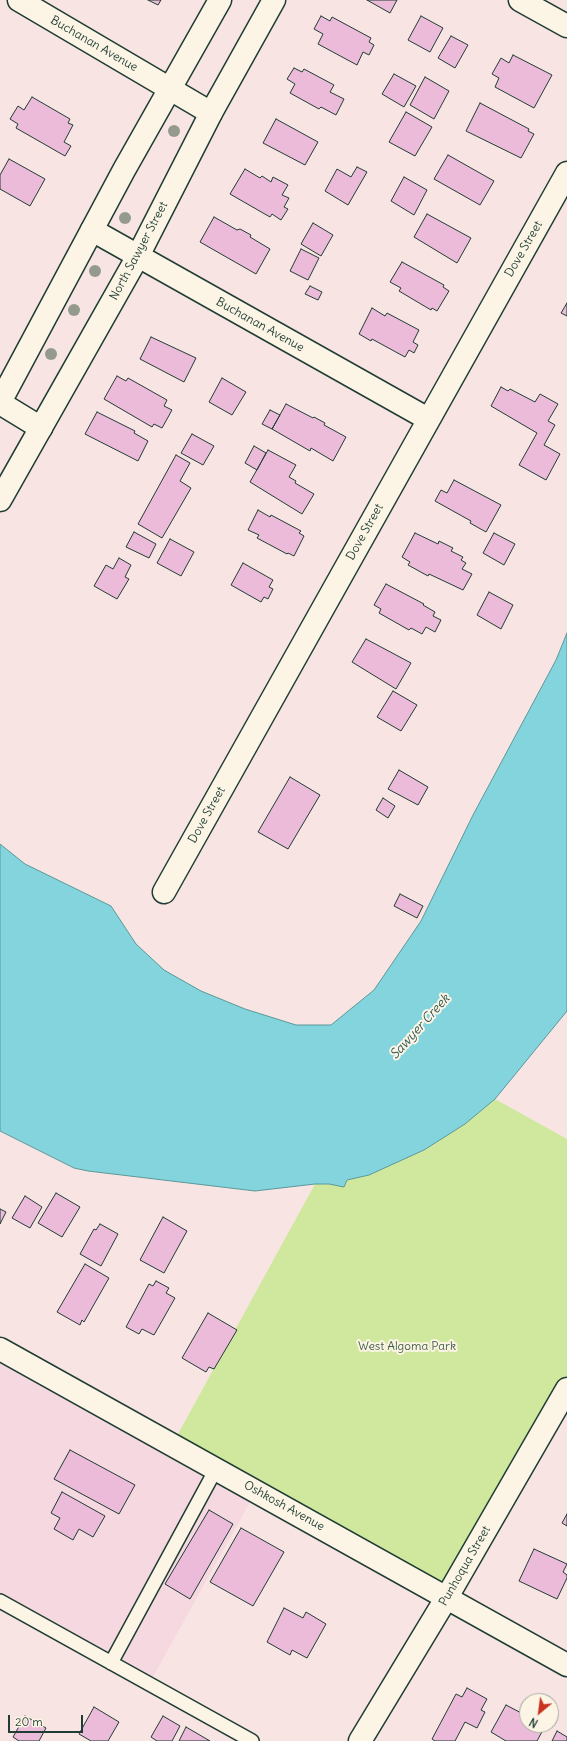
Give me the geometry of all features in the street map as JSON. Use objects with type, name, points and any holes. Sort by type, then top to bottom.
[{"type":"street","name":"Buchanan Avenue","points":[[19,0],[211,113]]},
{"type":"street","points":[[41,428],[0,402],[92,230],[220,0]]},
{"type":"street","name":"North Sawyer Street","points":[[0,500],[138,256],[211,113],[274,0]]},
{"type":"street","points":[[520,0],[567,26]]},
{"type":"street","name":"Dove Street","points":[[164,892],[567,173]]},
{"type":"street","name":"Buchanan Avenue","points":[[92,230],[428,419]]},
{"type":"street","name":"Oshkosh Avenue","points":[[0,1348],[567,1665]]},
{"type":"street","name":"Punhoqua Street","points":[[360,1741],[447,1597],[566,1391]]},
{"type":"lane","points":[[111,1663],[216,1469]]},
{"type":"lane","points":[[0,1601],[252,1741]]},
{"type":"shaded area","points":[[0,1349],[256,1491],[149,1684],[0,1601]]},
{"type":"green space","name":"West Algoma Park","points":[[495,1099],[567,1139],[567,1389],[447,1597],[172,1445],[315,1184],[329,1184],[344,1187],[347,1180],[369,1175],[424,1150],[465,1124]]},
{"type":"water","name":"Sawyer Creek","points":[[567,633],[567,1011],[495,1099],[465,1124],[424,1150],[369,1175],[347,1180],[344,1187],[329,1184],[315,1184],[255,1191],[88,1171],[74,1168],[0,1131],[0,844],[25,864],[111,906],[136,944],[164,970],[201,991],[245,1009],[296,1025],[331,1025],[374,990],[421,921],[473,815],[556,660]]},
{"type":"building","points":[[148,0],[161,0],[158,5]]},
{"type":"building","points":[[367,0],[397,0],[390,13]]},
{"type":"building","points":[[321,16],[330,21],[332,17],[371,38],[369,42],[374,45],[369,55],[363,52],[357,65],[318,44],[323,34],[314,29]]},
{"type":"building","points":[[421,16],[443,28],[430,52],[408,40]]},
{"type":"building","points":[[451,36],[468,45],[455,68],[438,58]]},
{"type":"building","points":[[513,55],[552,75],[534,108],[495,87],[499,78],[492,74],[501,58],[509,63]]},
{"type":"building","points":[[294,68],[302,72],[304,69],[334,85],[330,92],[344,99],[336,115],[321,107],[319,109],[290,93],[295,84],[287,79]]},
{"type":"building","points":[[394,74],[416,86],[404,107],[382,94]]},
{"type":"building","points":[[425,77],[449,91],[434,119],[410,105]]},
{"type":"building","points":[[32,97],[70,119],[68,123],[73,125],[64,142],[71,146],[65,156],[16,128],[18,124],[10,119],[18,106],[24,110]]},
{"type":"building","points":[[480,103],[529,129],[528,131],[534,134],[521,158],[466,131]]},
{"type":"building","points":[[406,112],[432,127],[415,156],[389,142]]},
{"type":"building","points":[[276,119],[318,142],[305,165],[263,143]]},
{"type":"building","points":[[448,155],[494,181],[480,205],[434,179]]},
{"type":"building","points":[[9,159],[45,179],[30,206],[0,189],[0,175]]},
{"type":"building","points":[[357,167],[367,172],[348,205],[325,191],[337,169],[351,177]]},
{"type":"building","points":[[245,169],[260,178],[262,176],[271,182],[273,177],[288,185],[282,195],[289,198],[284,207],[288,209],[281,220],[272,214],[270,217],[230,194]]},
{"type":"building","points":[[404,177],[427,190],[414,215],[391,201]]},
{"type":"building","points":[[427,214],[471,238],[457,263],[414,237]]},
{"type":"building","points":[[214,217],[237,230],[240,229],[251,235],[250,237],[270,249],[256,274],[200,242]]},
{"type":"building","points":[[313,223],[333,235],[321,256],[301,244]]},
{"type":"building","points":[[301,249],[319,258],[308,280],[290,271]]},
{"type":"building","points":[[402,262],[444,285],[443,287],[449,291],[437,311],[432,308],[431,310],[399,291],[401,288],[390,282]]},
{"type":"building","points":[[310,286],[322,292],[318,300],[305,294]]},
{"type":"building","points":[[567,303],[567,316],[561,313]]},
{"type":"building","points":[[372,308],[385,316],[387,313],[419,330],[413,342],[418,345],[414,353],[409,350],[405,357],[372,339],[371,341],[359,334]]},
{"type":"building","points":[[151,337],[196,358],[184,382],[140,359]]},
{"type":"building","points":[[117,376],[126,381],[128,378],[167,400],[164,406],[172,410],[162,428],[154,424],[152,427],[104,399]]},
{"type":"building","points":[[222,378],[246,392],[232,415],[209,402]]},
{"type":"building","points":[[501,387],[508,391],[510,389],[535,402],[540,394],[558,404],[548,421],[555,425],[544,445],[560,454],[546,480],[519,465],[537,433],[491,406]]},
{"type":"building","points":[[286,404],[325,423],[324,425],[346,437],[333,461],[311,448],[310,451],[272,429]]},
{"type":"building","points":[[270,410],[280,415],[272,429],[262,424]]},
{"type":"building","points":[[97,412],[135,431],[134,433],[148,441],[138,461],[85,434]]},
{"type":"building","points":[[192,434],[214,446],[203,465],[181,453]]},
{"type":"building","points":[[254,446],[266,453],[257,470],[245,463]]},
{"type":"building","points":[[268,450],[296,465],[289,477],[296,481],[295,483],[314,494],[302,514],[250,482]]},
{"type":"building","points":[[176,455],[190,463],[180,481],[191,488],[162,538],[138,524]]},
{"type":"building","points":[[454,480],[501,505],[486,532],[470,523],[471,521],[435,501],[441,490],[447,493]]},
{"type":"building","points":[[258,510],[270,517],[271,515],[301,531],[299,533],[304,536],[294,556],[288,553],[287,554],[257,538],[259,535],[248,530]]},
{"type":"building","points":[[134,532],[156,544],[149,558],[126,547]]},
{"type":"building","points":[[415,533],[438,544],[439,541],[453,548],[451,551],[463,557],[461,560],[466,563],[462,569],[472,574],[463,590],[429,574],[428,576],[408,565],[410,562],[402,557]]},
{"type":"building","points":[[494,533],[515,544],[504,565],[483,553]]},
{"type":"building","points":[[170,539],[194,552],[181,576],[157,563]]},
{"type":"building","points":[[119,558],[131,565],[125,577],[129,579],[117,599],[94,586],[106,565],[113,569]]},
{"type":"building","points":[[243,563],[273,580],[269,587],[273,589],[268,599],[264,597],[261,602],[231,585]]},
{"type":"building","points":[[386,584],[424,604],[423,605],[435,612],[433,616],[441,620],[435,632],[426,627],[422,634],[411,628],[409,630],[379,613],[381,609],[374,605]]},
{"type":"building","points":[[489,592],[513,605],[501,629],[477,615]]},
{"type":"building","points":[[366,639],[411,663],[396,689],[352,662]]},
{"type":"building","points":[[393,691],[417,705],[401,731],[377,717]]},
{"type":"building","points":[[399,770],[428,787],[418,805],[388,789]]},
{"type":"building","points":[[290,777],[320,795],[288,849],[258,832]]},
{"type":"building","points":[[383,798],[395,806],[388,818],[376,810]]},
{"type":"building","points":[[400,894],[423,906],[417,918],[394,906]]},
{"type":"building","points":[[56,1193],[80,1207],[62,1237],[38,1223]]},
{"type":"building","points":[[25,1196],[42,1207],[30,1228],[12,1218]]},
{"type":"building","points":[[0,1209],[6,1212],[0,1224]]},
{"type":"building","points":[[163,1217],[187,1231],[164,1273],[140,1260]]},
{"type":"building","points":[[100,1224],[118,1234],[101,1266],[80,1254],[94,1229],[96,1230]]},
{"type":"building","points":[[85,1264],[109,1278],[84,1322],[82,1320],[80,1325],[57,1312]]},
{"type":"building","points":[[156,1281],[169,1288],[166,1293],[175,1298],[154,1335],[142,1329],[139,1334],[126,1327],[149,1284],[153,1286]]},
{"type":"building","points":[[208,1313],[237,1330],[214,1369],[209,1367],[206,1372],[182,1358]]},
{"type":"building","points":[[70,1450],[135,1485],[119,1514],[54,1479]]},
{"type":"building","points":[[62,1492],[105,1516],[93,1537],[79,1529],[73,1540],[54,1529],[60,1518],[51,1513]]},
{"type":"building","points":[[209,1510],[233,1524],[190,1599],[165,1584]]},
{"type":"building","points":[[567,1514],[567,1526],[562,1523]]},
{"type":"building","points":[[241,1528],[284,1552],[253,1606],[210,1582]]},
{"type":"building","points":[[534,1549],[567,1564],[563,1572],[567,1575],[567,1578],[557,1599],[519,1581]]},
{"type":"building","points":[[284,1608],[303,1618],[306,1612],[326,1624],[307,1658],[292,1650],[290,1655],[267,1642]]},
{"type":"building","points":[[467,1688],[487,1699],[481,1710],[485,1712],[477,1728],[465,1722],[455,1741],[435,1741],[432,1739],[456,1694],[462,1697]]},
{"type":"building","points":[[506,1705],[519,1712],[519,1733],[541,1733],[537,1741],[506,1741],[491,1732]]},
{"type":"building","points":[[94,1707],[119,1722],[108,1741],[91,1741],[79,1734]]},
{"type":"building","points":[[25,1716],[46,1728],[39,1741],[19,1741],[13,1737]]},
{"type":"building","points":[[163,1716],[180,1726],[172,1741],[157,1741],[151,1737]]},
{"type":"building","points":[[186,1727],[210,1741],[179,1741]]},
{"type":"building","points":[[559,1732],[567,1737],[567,1741],[552,1741],[556,1733]]}]
